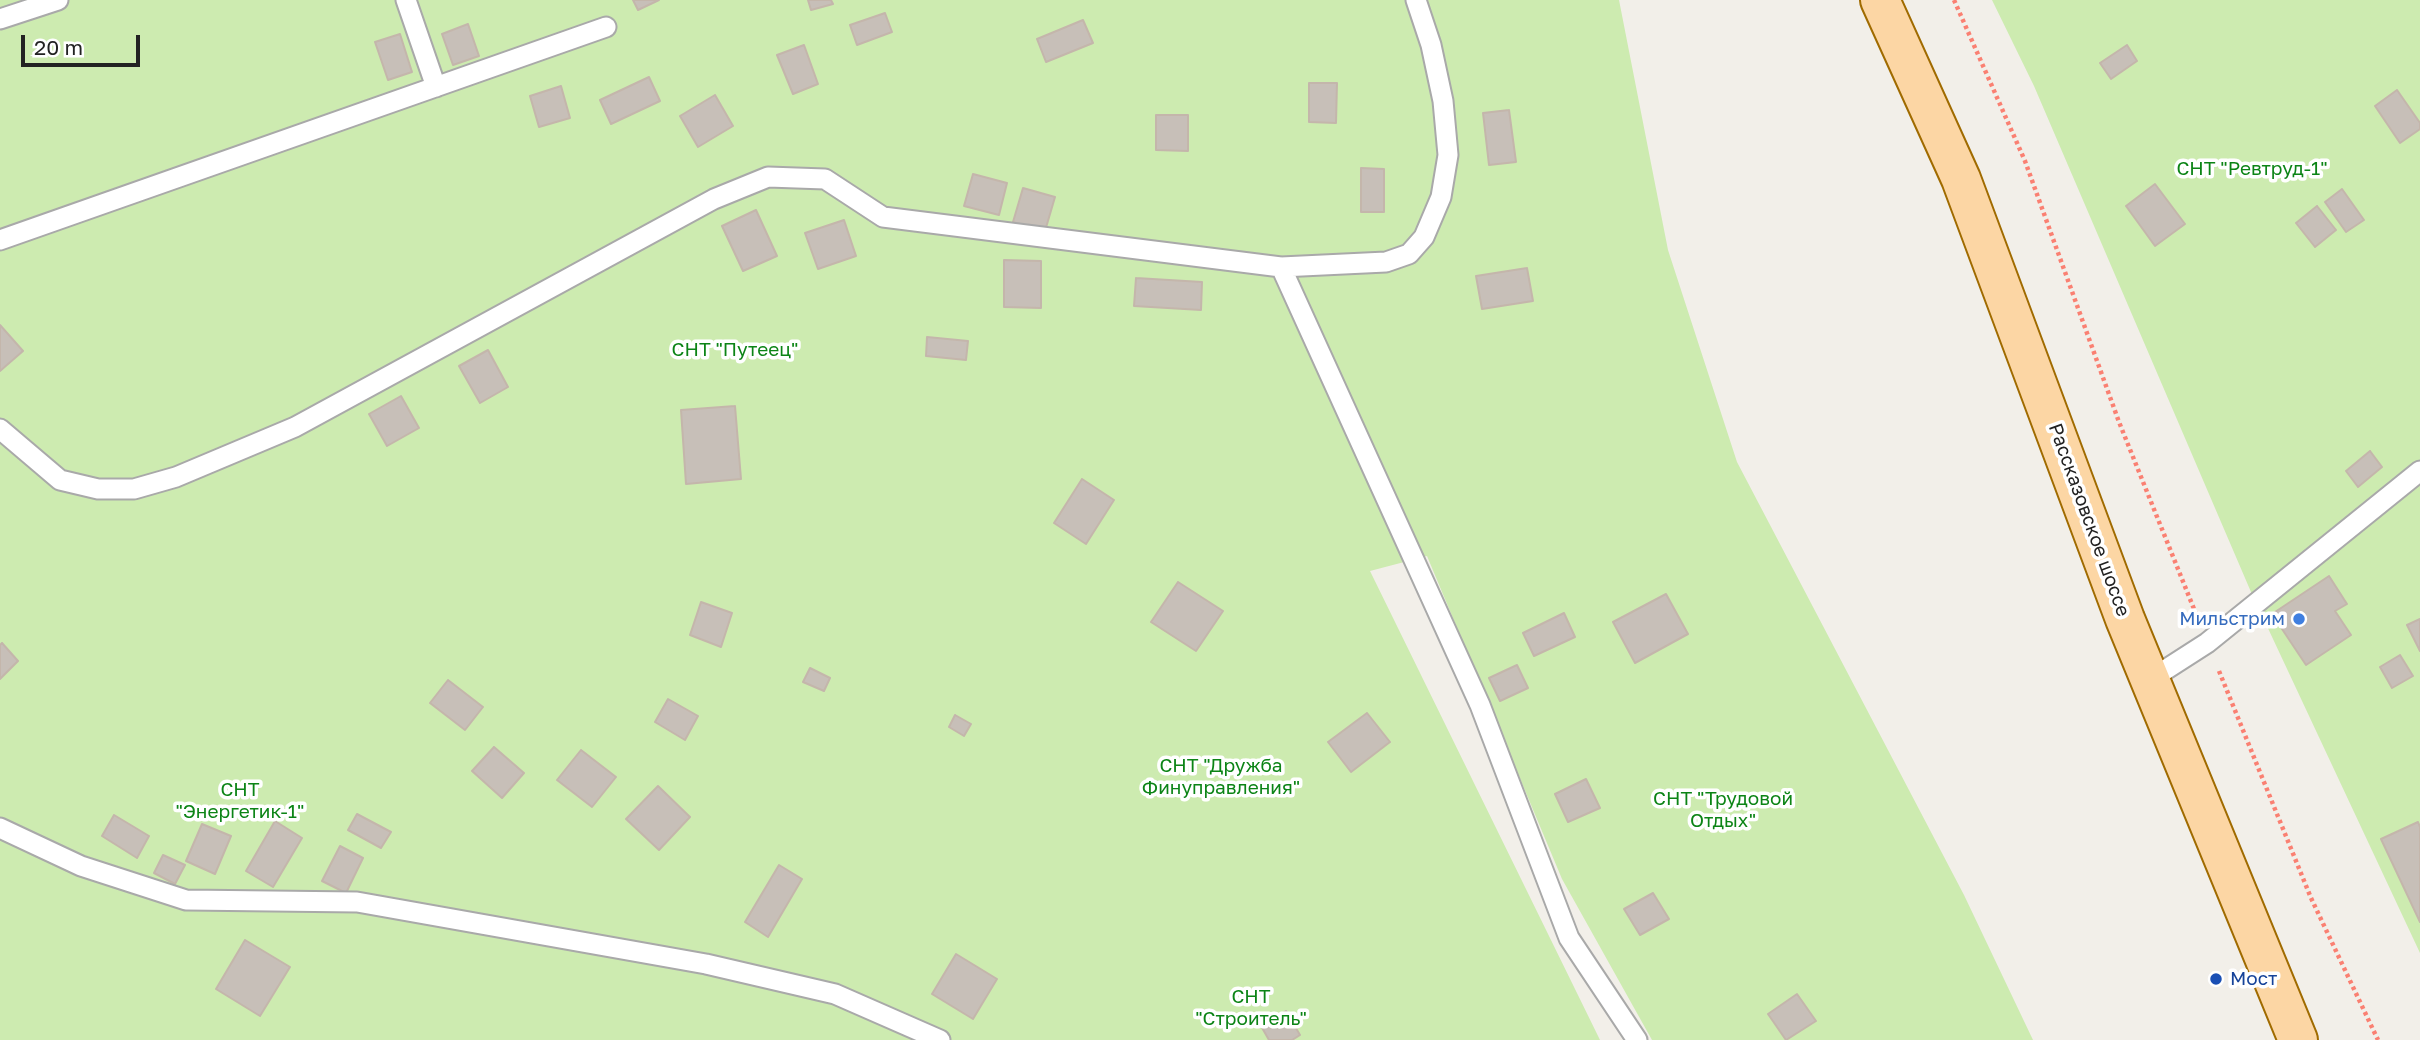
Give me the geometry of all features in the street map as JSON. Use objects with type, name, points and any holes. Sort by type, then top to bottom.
[{"type":"main road","name":"Рассказовское шоссе","points":[[1880,0],[1961,179],[2151,679],[2298,1040]]},
{"type":"lane","points":[[0,19],[58,0]]},
{"type":"lane","points":[[406,0],[436,87]]},
{"type":"lane","points":[[0,429],[60,480],[98,489],[134,489],[176,477],[295,427],[714,199],[768,177],[825,179],[883,217],[1281,267],[1386,262],[1409,254],[1424,237],[1441,197],[1448,155],[1444,101],[1431,45],[1416,0]]},
{"type":"lane","points":[[0,240],[606,27]]},
{"type":"lane","points":[[1281,267],[1480,705],[1569,938],[1637,1040]]},
{"type":"lane","points":[[2151,679],[2207,643],[2420,471]]},
{"type":"lane","points":[[0,828],[80,866],[186,900],[357,902],[694,962],[835,995],[940,1040]]},
{"type":"path","points":[[1954,0],[2025,161],[2119,422],[2207,643],[2311,898],[2378,1040]]},
{"type":"green space","points":[[0,0],[1619,0],[1668,250],[1737,462],[1964,895],[2033,1040],[1652,1040],[1562,879],[1427,556],[1370,571],[1600,1040],[0,1040]]},
{"type":"green space","name":"СНТ \"Ревтруд-1\"","points":[[1992,0],[2420,0],[2420,953],[2251,592],[2034,86]]},
{"type":"building","points":[[633,0],[659,0],[638,10]]},
{"type":"building","points":[[808,0],[831,0],[833,4],[811,10]]},
{"type":"building","points":[[885,13],[892,32],[857,45],[850,25]]},
{"type":"building","points":[[1083,20],[1093,43],[1046,62],[1037,39]]},
{"type":"building","points":[[468,24],[479,56],[453,65],[442,34]]},
{"type":"building","points":[[400,34],[412,72],[388,80],[375,42]]},
{"type":"building","points":[[804,45],[818,84],[793,94],[777,55]]},
{"type":"building","points":[[2127,45],[2137,61],[2111,79],[2100,63]]},
{"type":"building","points":[[649,77],[660,101],[611,124],[600,100]]},
{"type":"building","points":[[1309,83],[1337,83],[1336,123],[1309,122]]},
{"type":"building","points":[[561,86],[570,118],[539,127],[530,96]]},
{"type":"building","points":[[2397,90],[2420,123],[2420,129],[2400,143],[2375,106]]},
{"type":"building","points":[[715,95],[733,126],[698,147],[680,116]]},
{"type":"building","points":[[1509,110],[1516,162],[1489,165],[1483,113]]},
{"type":"building","points":[[1156,115],[1188,115],[1188,151],[1156,150]]},
{"type":"building","points":[[1361,168],[1384,169],[1384,212],[1361,212]]},
{"type":"building","points":[[973,174],[1007,183],[999,215],[964,206]]},
{"type":"building","points":[[2155,184],[2185,224],[2155,246],[2126,206]]},
{"type":"building","points":[[1023,188],[1055,197],[1045,231],[1013,222]]},
{"type":"building","points":[[2342,189],[2364,220],[2346,232],[2325,202]]},
{"type":"building","points":[[2317,206],[2336,230],[2315,247],[2296,223]]},
{"type":"building","points":[[756,210],[777,256],[743,271],[722,226]]},
{"type":"building","points":[[844,220],[856,256],[818,269],[805,233]]},
{"type":"building","points":[[1004,260],[1041,261],[1041,308],[1004,307]]},
{"type":"building","points":[[1527,268],[1533,301],[1482,309],[1476,276]]},
{"type":"building","points":[[1136,278],[1202,282],[1201,310],[1134,306]]},
{"type":"building","points":[[0,325],[23,351],[0,371]]},
{"type":"building","points":[[927,337],[968,341],[966,360],[926,356]]},
{"type":"building","points":[[488,350],[508,387],[480,403],[459,366]]},
{"type":"building","points":[[401,396],[419,428],[387,446],[369,414]]},
{"type":"building","points":[[735,406],[741,479],[686,484],[681,410]]},
{"type":"building","points":[[2370,451],[2382,467],[2358,487],[2346,471]]},
{"type":"building","points":[[1082,479],[1114,500],[1086,544],[1054,523]]},
{"type":"building","points":[[2329,576],[2347,604],[2335,611],[2351,635],[2306,665],[2272,614]]},
{"type":"building","points":[[1178,582],[1223,611],[1196,651],[1151,622]]},
{"type":"building","points":[[1666,594],[1688,634],[1635,663],[1613,622]]},
{"type":"building","points":[[701,602],[732,613],[721,647],[690,635]]},
{"type":"building","points":[[1564,613],[1575,637],[1534,656],[1523,633]]},
{"type":"building","points":[[2420,619],[2420,651],[2407,625]]},
{"type":"building","points":[[2,643],[18,661],[0,679],[0,645]]},
{"type":"building","points":[[2400,655],[2413,676],[2392,688],[2380,667]]},
{"type":"building","points":[[1517,665],[1528,688],[1500,701],[1489,678]]},
{"type":"building","points":[[810,668],[830,678],[824,691],[803,682]]},
{"type":"building","points":[[448,680],[483,707],[465,730],[430,703]]},
{"type":"building","points":[[668,699],[698,716],[685,740],[655,722]]},
{"type":"building","points":[[1367,713],[1390,742],[1351,772],[1328,742]]},
{"type":"building","points":[[955,715],[971,724],[964,736],[949,727]]},
{"type":"building","points":[[494,747],[524,773],[502,798],[472,771]]},
{"type":"building","points":[[581,750],[616,777],[592,807],[557,780]]},
{"type":"building","points":[[1586,779],[1600,808],[1568,822],[1555,794]]},
{"type":"building","points":[[658,786],[690,817],[659,850],[626,819]]},
{"type":"building","points":[[357,814],[391,832],[381,848],[348,830]]},
{"type":"building","points":[[114,815],[149,836],[137,858],[102,836]]},
{"type":"building","points":[[275,821],[302,838],[273,887],[246,871]]},
{"type":"building","points":[[2418,822],[2420,827],[2420,922],[2381,839]]},
{"type":"building","points":[[202,824],[231,836],[215,874],[186,861]]},
{"type":"building","points":[[340,846],[363,858],[346,893],[322,881]]},
{"type":"building","points":[[163,855],[185,865],[175,884],[154,873]]},
{"type":"building","points":[[779,865],[802,879],[768,937],[745,922]]},
{"type":"building","points":[[1653,893],[1669,919],[1640,935],[1624,909]]},
{"type":"building","points":[[245,940],[290,967],[260,1016],[216,989]]},
{"type":"building","points":[[956,954],[997,979],[973,1019],[932,994]]},
{"type":"building","points":[[1797,994],[1816,1021],[1786,1040],[1768,1014]]},
{"type":"building","points":[[1286,1011],[1300,1035],[1292,1040],[1269,1040],[1261,1026]]},
{"type":"place","name":"Мильстрим","points":[[2299,619]]},
{"type":"place","name":"Мост","points":[[2216,979]]},
{"type":"park label","name":"СНТ \"Путеец\"","points":[[735,350]]},
{"type":"park label","name":"СНТ \"Дружба Финуправления\"","points":[[1221,777]]},
{"type":"park label","name":"СНТ \"Энергетик-1\"","points":[[240,801]]},
{"type":"park label","name":"СНТ \"Трудовой Отдых\"","points":[[1723,810]]},
{"type":"park label","name":"СНТ \"Строитель\"","points":[[1251,1008]]}]
